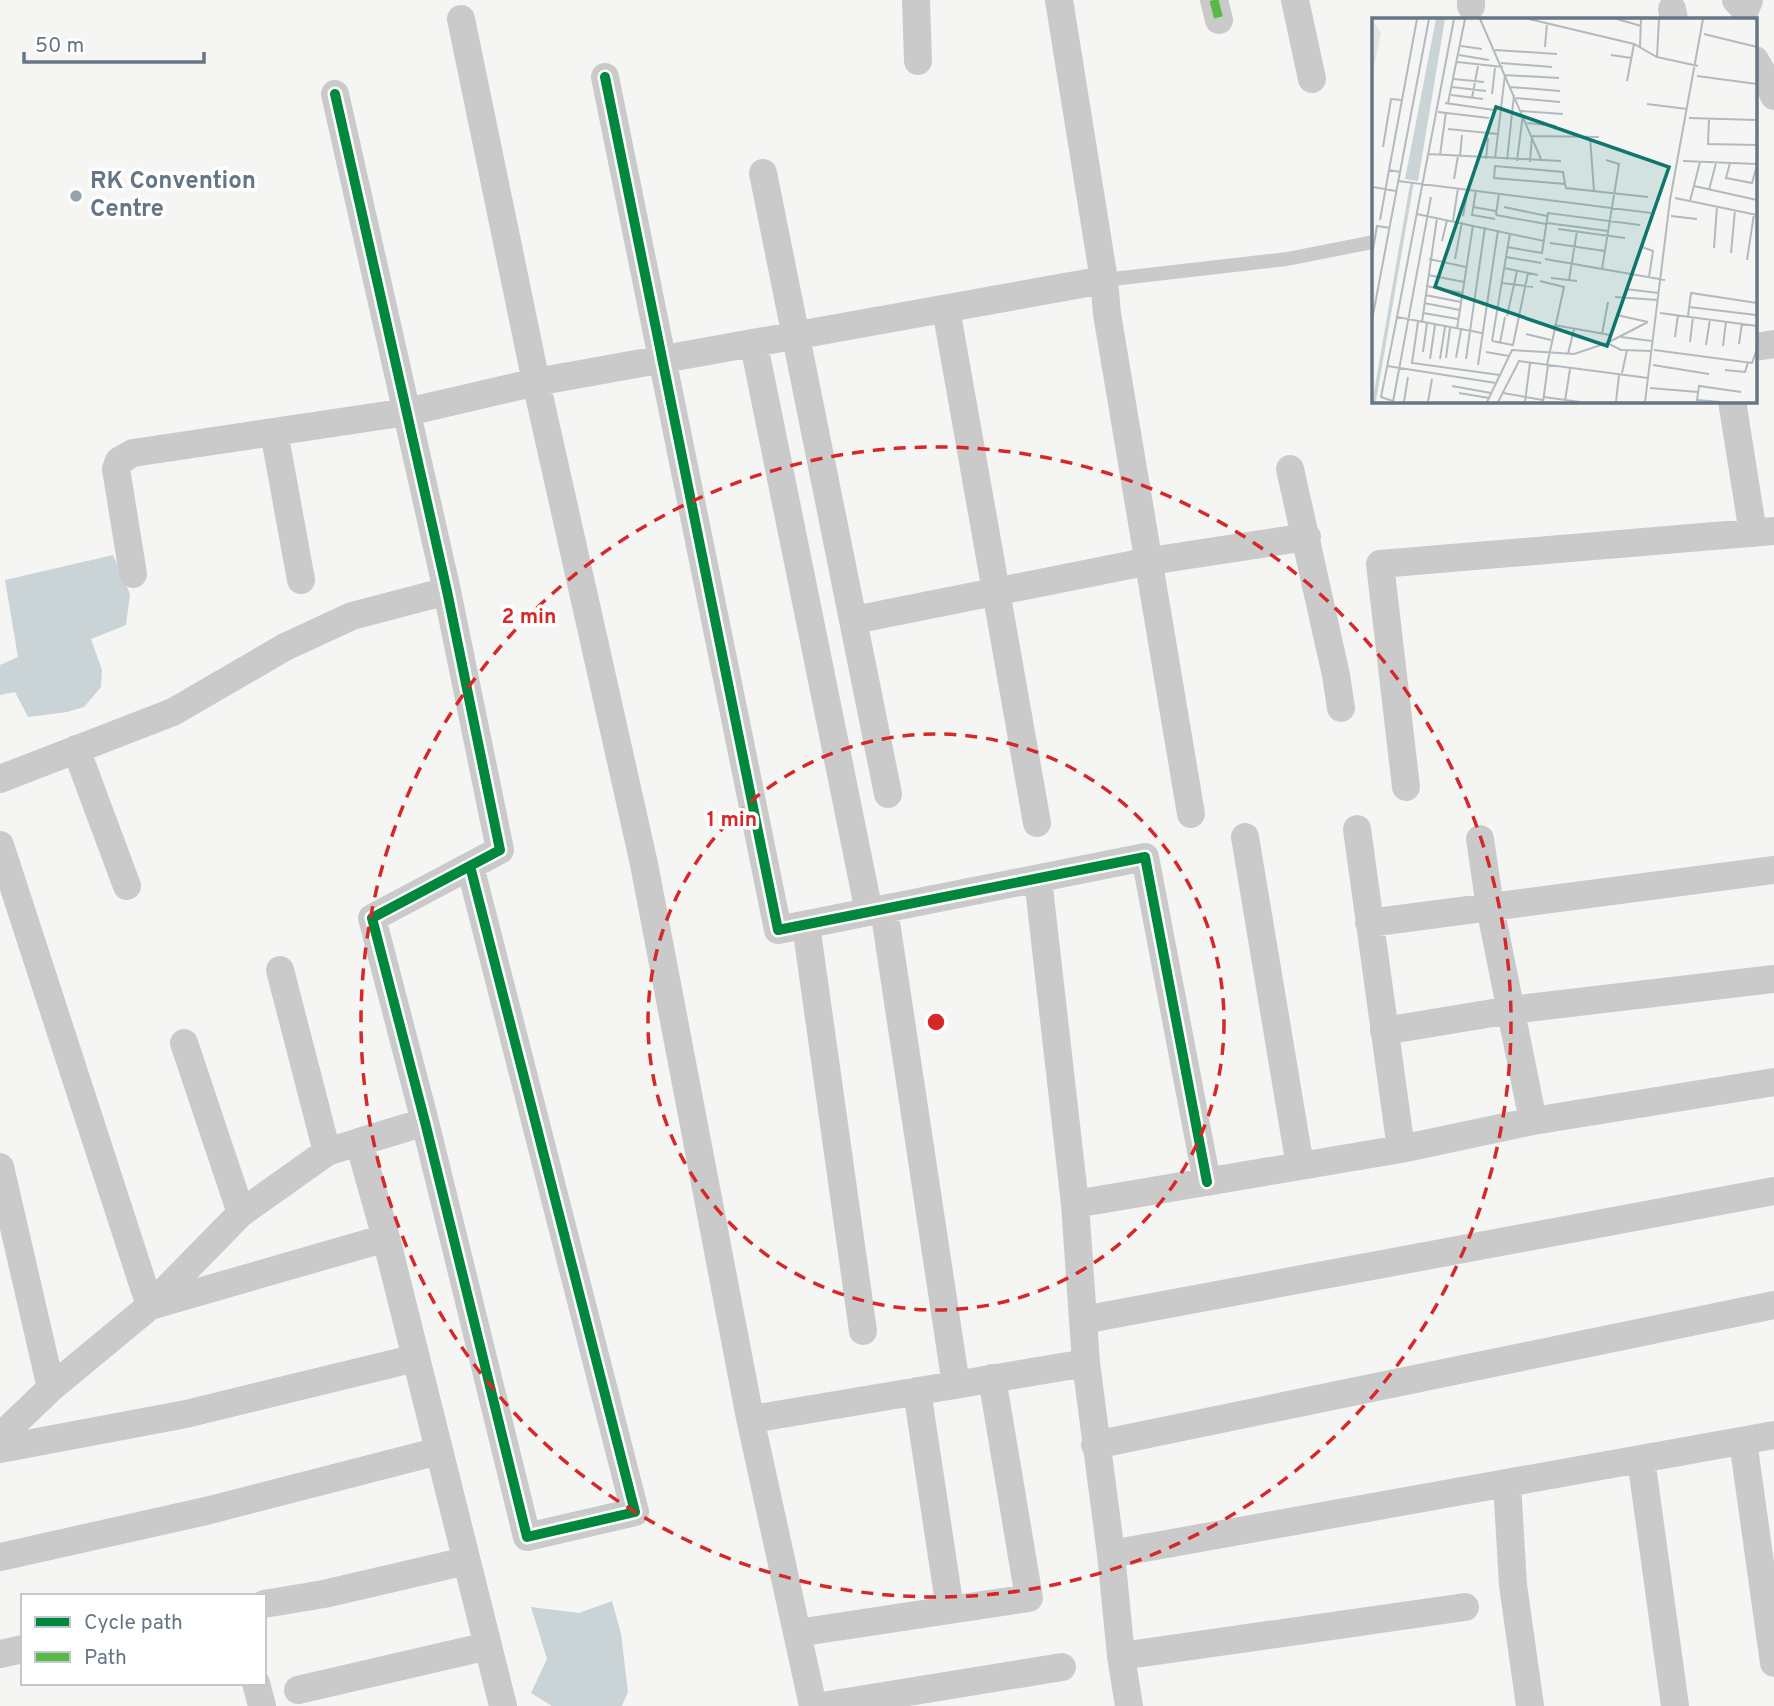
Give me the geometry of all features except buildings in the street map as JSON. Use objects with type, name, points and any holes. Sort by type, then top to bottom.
[{"type":"street","points":[[916,0],[918,61]]},
{"type":"street","points":[[1059,0],[1104,280],[1107,314],[1191,814]]},
{"type":"street","points":[[1295,0],[1311,79]]},
{"type":"street","points":[[461,19],[536,382],[645,864],[751,1419],[813,1706]]},
{"type":"street","points":[[1756,62],[1774,96]]},
{"type":"street","points":[[605,77],[778,930],[1145,857],[1207,1182]]},
{"type":"street","points":[[335,94],[447,591],[500,850],[372,918],[527,1537],[635,1512],[470,866]]},
{"type":"street","points":[[763,173],[888,794]]},
{"type":"street","points":[[133,574],[116,470],[119,461],[133,453],[407,412],[536,382],[754,345],[1104,280]]},
{"type":"street","points":[[946,309],[1037,823]]},
{"type":"street","points":[[1756,346],[1774,344]]},
{"type":"street","points":[[754,345],[877,911],[956,1385]]},
{"type":"street","points":[[1406,787],[1380,564],[1763,532],[1732,402]]},
{"type":"street","points":[[274,432],[301,580]]},
{"type":"street","points":[[1290,469],[1307,537],[1341,708]]},
{"type":"street","points":[[854,620],[1150,561],[1307,537]]},
{"type":"street","points":[[0,779],[173,712],[285,647],[352,616],[447,591]]},
{"type":"street","points":[[76,749],[127,886]]},
{"type":"street","points":[[1357,829],[1401,1149]]},
{"type":"street","points":[[1245,837],[1300,1166]]},
{"type":"street","points":[[1480,839],[1490,906],[1533,1121]]},
{"type":"street","points":[[0,845],[150,1306]]},
{"type":"street","points":[[1369,923],[1774,870]]},
{"type":"street","points":[[1038,879],[1075,1204],[1086,1363],[1095,1445],[1129,1706]]},
{"type":"street","points":[[806,925],[863,1331]]},
{"type":"street","points":[[280,970],[327,1152]]},
{"type":"street","points":[[1384,1031],[1511,1010],[1774,979]]},
{"type":"street","points":[[184,1043],[241,1213]]},
{"type":"street","points":[[1075,1204],[1401,1149],[1533,1121],[1774,1082]]},
{"type":"street","points":[[0,1437],[51,1388],[150,1306],[241,1213],[327,1152],[425,1122]]},
{"type":"street","points":[[359,1142],[386,1238],[503,1706]]},
{"type":"street","points":[[0,1167],[51,1388]]},
{"type":"street","points":[[1083,1320],[1774,1191]]},
{"type":"street","points":[[150,1306],[386,1238]]},
{"type":"street","points":[[1095,1445],[1774,1305]]},
{"type":"street","points":[[0,1449],[186,1414],[416,1358]]},
{"type":"street","points":[[751,1419],[1086,1363]]},
{"type":"street","points":[[797,1633],[1029,1598],[992,1378]]},
{"type":"street","points":[[917,1391],[950,1609]]},
{"type":"street","points":[[1111,1554],[1774,1435]]},
{"type":"street","points":[[1742,1441],[1774,1662]]},
{"type":"street","points":[[0,1557],[206,1511],[439,1451]]},
{"type":"street","points":[[1641,1459],[1675,1706]]},
{"type":"street","points":[[1507,1483],[1513,1585],[1530,1706]]},
{"type":"street","points":[[266,1604],[324,1594],[466,1561]]},
{"type":"street","points":[[1121,1656],[1465,1607]]},
{"type":"street","points":[[298,1690],[488,1646]]},
{"type":"street","points":[[0,1654],[21,1649]]},
{"type":"street","points":[[822,1706],[1062,1667]]},
{"type":"street","points":[[257,1685],[262,1706]]},
{"type":"lane","points":[[1104,280],[1287,259],[1372,242]]},
{"type":"shaded area","points":[[113,555],[130,594],[126,625],[91,639],[102,670],[101,687],[84,707],[28,717],[15,692],[0,695],[0,665],[18,657],[5,580]]},
{"type":"shaded area","points":[[612,1601],[621,1634],[628,1692],[622,1706],[552,1706],[531,1693],[547,1659],[531,1607],[579,1613]]},
{"type":"marked path","points":[[1214,0],[1219,20]]},
{"type":"cycle path","points":[[605,77],[778,930],[1145,857],[1207,1182]]},
{"type":"cycle path","points":[[335,94],[447,591],[500,850],[372,918],[527,1537],[635,1512],[470,866]]},
{"type":"place","name":"RK Convention Centre","points":[[76,196]]}]
